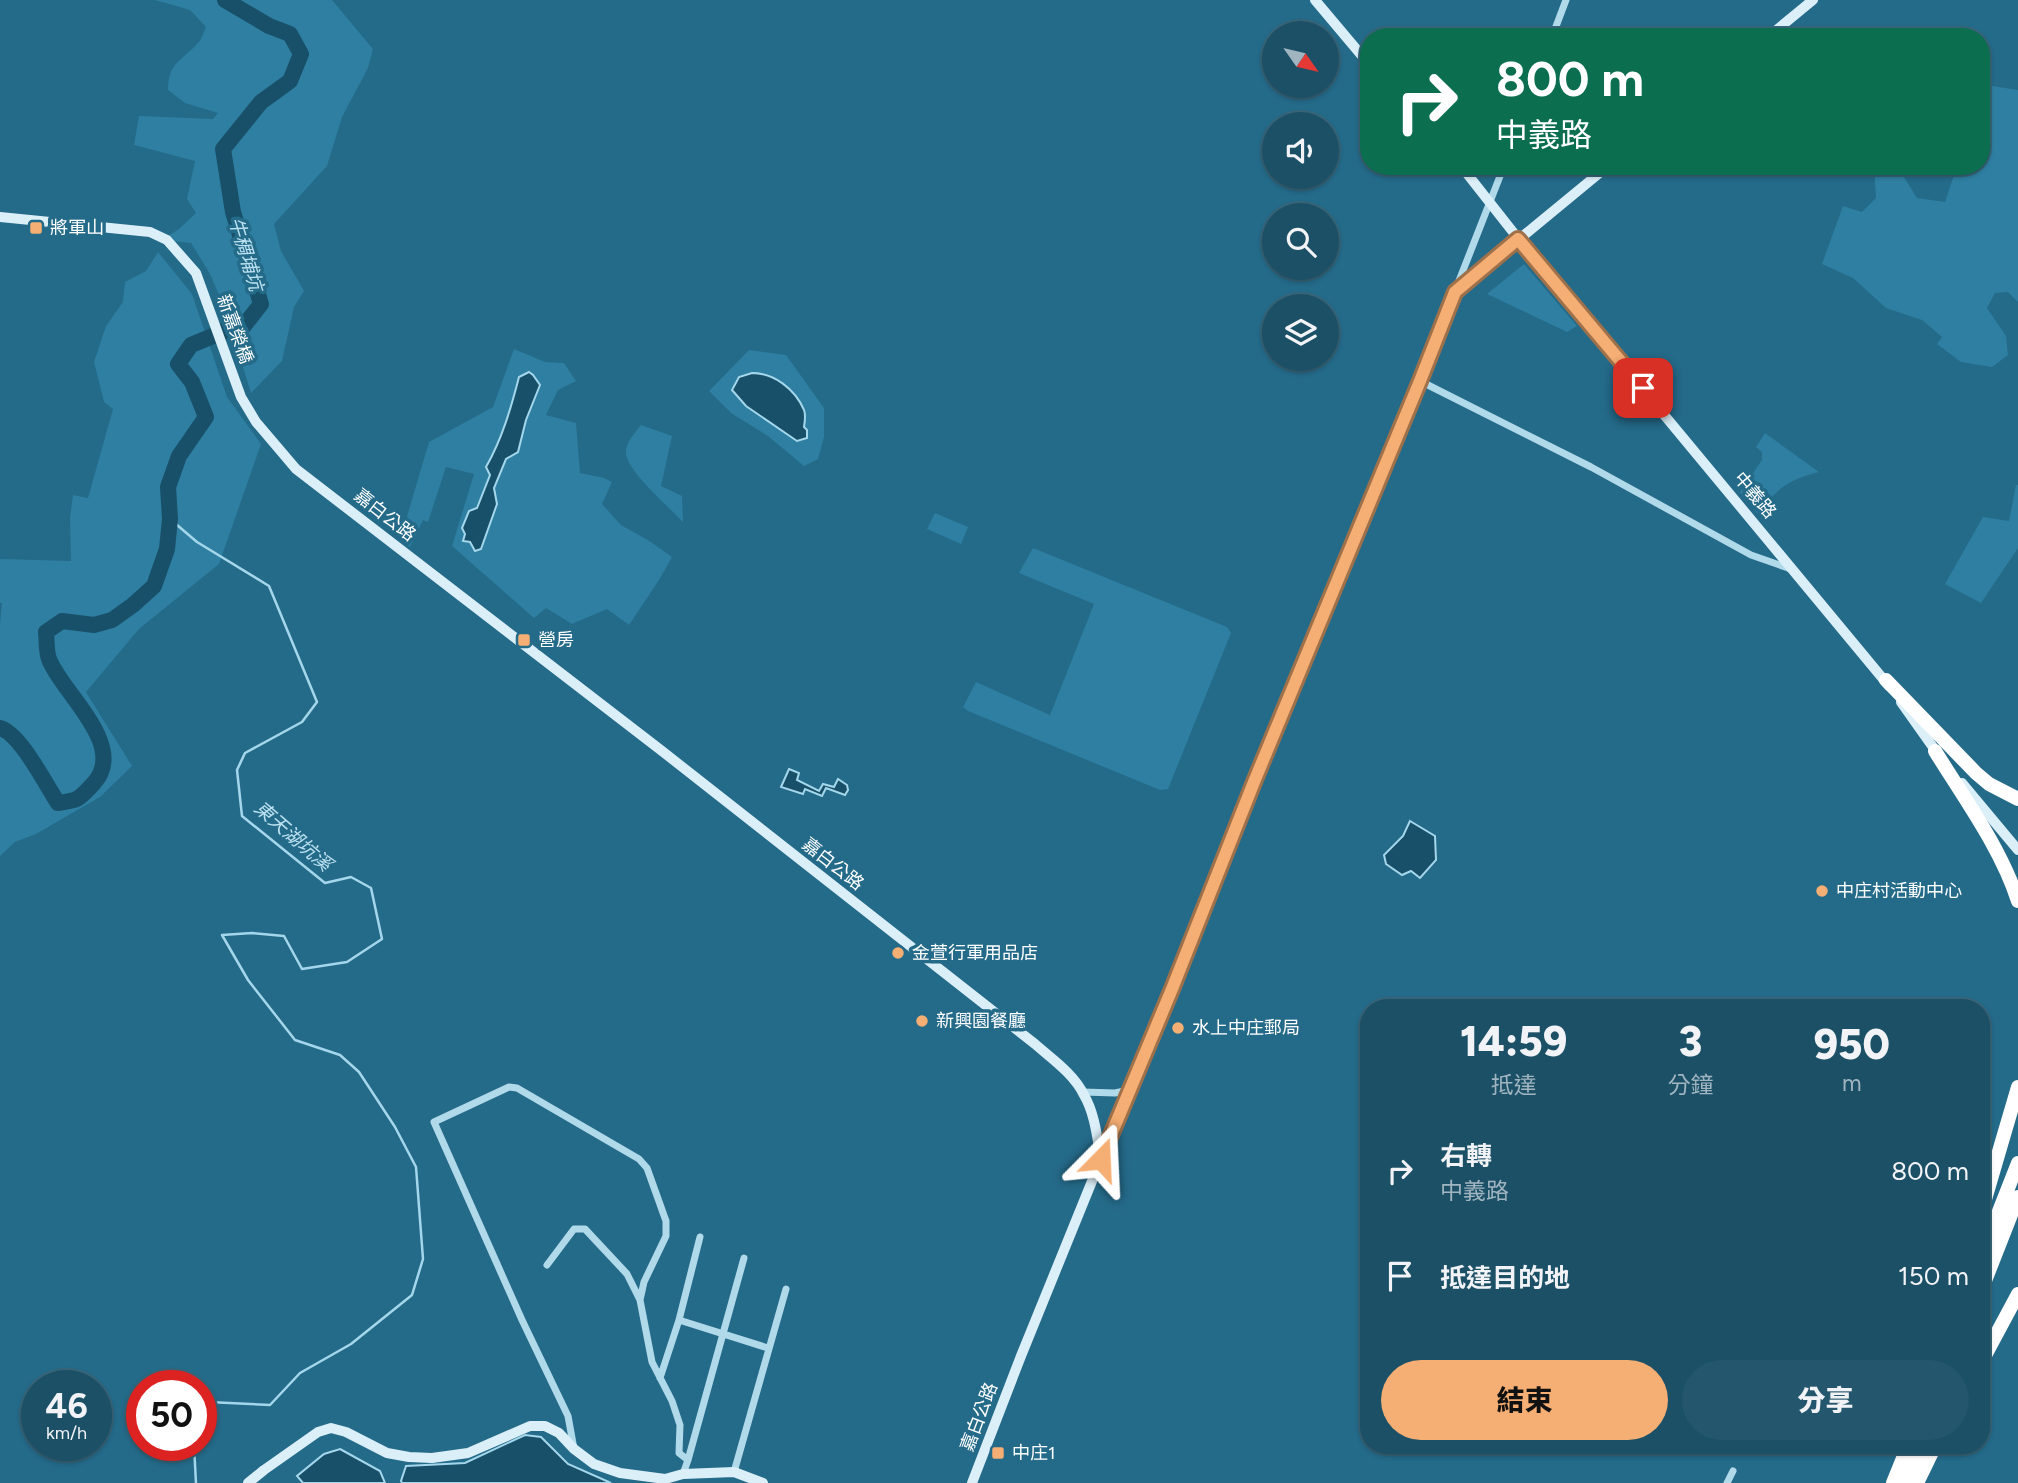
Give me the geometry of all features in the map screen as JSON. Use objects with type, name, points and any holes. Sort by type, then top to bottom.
[{"type":"highway","points":[[1886,680],[1976,773],[1989,784],[2018,799]]},
{"type":"highway","points":[[1935,751],[1981,825],[2013,885],[2018,901]]},
{"type":"highway","points":[[1990,1182],[2018,1087]]},
{"type":"highway","points":[[1990,1234],[2018,1163]]},
{"type":"highway","points":[[1990,1268],[2018,1198]]},
{"type":"highway","points":[[1990,1346],[2018,1294]]},
{"type":"highway","points":[[1891,1483],[1900,1454]]},
{"type":"highway","points":[[1891,1483],[1904,1454]]},
{"type":"highway","points":[[1906,1483],[1918,1454]]},
{"type":"highway","points":[[1917,1483],[1931,1454]]},
{"type":"main road","points":[[1315,0],[1360,53]]},
{"type":"main road","points":[[1779,28],[1813,0]]},
{"type":"main road","name":"中義路","points":[[1468,175],[1518,239],[1886,680],[1935,751],[2018,850]]},
{"type":"main road","points":[[1101,1159],[1455,292],[1597,175]]},
{"type":"main road","name":"新嘉榮橋","points":[[0,216],[150,232],[167,240],[196,274],[241,397]]},
{"type":"main road","name":"嘉白公路","points":[[241,397],[256,422],[296,469],[662,751],[1035,1044],[1068,1073],[1083,1092],[1094,1124],[1101,1159],[971,1483]]},
{"type":"main road","points":[[248,1483],[318,1432],[331,1428],[346,1432],[387,1453],[432,1458],[468,1453],[530,1426],[545,1426],[559,1433],[594,1464],[620,1474],[665,1479],[683,1474],[734,1472],[762,1483]]},
{"type":"street","points":[[1555,28],[1566,0]]},
{"type":"street","points":[[1455,292],[1501,175]]},
{"type":"street","points":[[1420,381],[1591,467],[1751,555],[1795,570]]},
{"type":"street","points":[[574,1449],[568,1416],[434,1122],[509,1087],[517,1088],[639,1159],[647,1168],[666,1221],[666,1236],[644,1282],[640,1300]]},
{"type":"street","points":[[1083,1092],[1115,1093],[1129,1090]]},
{"type":"street","points":[[547,1265],[574,1229],[585,1229],[627,1274],[640,1300],[652,1362],[680,1425],[679,1453],[688,1460]]},
{"type":"street","points":[[660,1378],[701,1237]]},
{"type":"street","points":[[683,1474],[744,1258]]},
{"type":"street","points":[[734,1472],[786,1289]]},
{"type":"street","points":[[678,1321],[768,1348]]},
{"type":"street","points":[[1727,1483],[1733,1471]]},
{"type":"shaded area","points":[[155,0],[332,0],[373,49],[368,68],[342,117],[327,166],[274,224],[281,251],[304,291],[294,307],[282,361],[251,393],[225,309],[210,274],[191,243],[162,240],[196,213],[187,199],[195,161],[134,145],[139,116],[213,119],[218,113],[185,103],[168,90],[173,68],[199,41],[206,27],[190,10]]},
{"type":"shaded area","points":[[1990,86],[2018,90],[2018,302],[2008,292],[1995,293],[1987,308],[2006,336],[2008,355],[1992,367],[1961,362],[1937,344],[1942,337],[1922,320],[1886,308],[1853,278],[1822,264],[1843,206],[1862,212],[1876,198],[1875,175],[1903,175],[1917,198],[1945,202],[1954,175],[1990,175]]},
{"type":"shaded area","points":[[158,252],[192,294],[227,397],[261,444],[219,564],[139,629],[86,692],[132,766],[100,797],[36,834],[15,842],[0,856],[0,559],[71,561],[70,518],[73,495],[88,498],[113,409],[104,402],[94,362],[106,326],[123,302],[125,282],[146,271]]},
{"type":"shaded area","points":[[1524,264],[1577,326],[1567,332],[1487,294]]},
{"type":"shaded area","points":[[514,349],[545,362],[564,363],[576,381],[558,390],[546,415],[576,423],[580,473],[612,482],[602,504],[621,525],[672,557],[629,625],[607,609],[572,624],[546,608],[534,618],[452,546],[474,474],[446,467],[428,522],[423,520],[410,547],[400,540],[429,442],[493,407]]},
{"type":"shaded area","points":[[749,350],[786,355],[824,408],[824,437],[818,459],[804,466],[768,436],[731,413],[709,391]]},
{"type":"shaded area","points":[[529,372],[540,385],[526,420],[518,452],[506,459],[494,488],[497,504],[481,549],[475,551],[470,542],[463,541],[465,534],[462,528],[469,511],[477,508],[490,475],[486,467],[497,445],[519,377]]},
{"type":"shaded area","points":[[752,373],[776,379],[795,395],[805,412],[804,427],[807,430],[807,438],[797,441],[746,406],[732,390],[739,377]]},
{"type":"shaded area","points":[[641,425],[672,436],[661,486],[682,496],[683,522],[641,480],[628,462],[627,446]]},
{"type":"shaded area","points":[[1765,433],[1819,472],[1783,487],[1770,500],[1762,519],[1740,492],[1762,460],[1762,452],[1756,447]]},
{"type":"shaded area","points":[[2016,485],[2018,548],[1981,603],[1945,584],[1983,517],[2009,521]]},
{"type":"shaded area","points":[[935,513],[968,527],[961,544],[927,529]]},
{"type":"shaded area","points":[[1033,548],[1227,627],[1231,633],[1168,789],[1160,790],[963,707],[976,682],[1050,715],[1094,604],[1019,573]]},
{"type":"shaded area","points":[[789,769],[799,773],[797,780],[819,791],[823,784],[834,787],[838,779],[847,785],[848,790],[845,795],[826,788],[822,796],[805,789],[803,794],[781,787]]},
{"type":"shaded area","points":[[1410,821],[1435,836],[1436,860],[1420,878],[1411,871],[1402,875],[1386,864],[1384,855],[1403,836]]},
{"type":"shaded area","points":[[525,1435],[541,1437],[568,1464],[611,1483],[401,1481],[406,1466],[465,1463]]},
{"type":"shaded area","points":[[340,1449],[380,1471],[385,1483],[303,1483],[297,1476],[324,1454]]},
{"type":"waterway","name":"牛稠埔坑","points":[[0,728],[8,732],[24,749],[58,803],[79,798],[94,783],[102,768],[103,752],[98,736],[49,659],[46,632],[62,621],[94,625],[112,620],[154,586],[167,549],[170,519],[168,487],[179,456],[206,417],[192,382],[178,364],[191,345],[230,329],[243,327],[261,304],[233,212],[223,149],[261,102],[290,81],[301,54],[290,34],[269,26],[225,0]]},
{"type":"waterway","name":"東天湖坑溪","points":[[170,519],[197,542],[269,586],[317,702],[302,722],[245,753],[237,770],[242,816],[325,883],[351,877],[371,888],[382,939],[347,962],[302,969],[284,936],[252,933],[222,935],[248,980],[295,1040],[340,1055],[359,1072],[395,1127],[416,1167],[423,1259],[412,1295],[351,1344],[300,1373],[270,1405],[217,1402]]},
{"type":"waterway","name":"東天湖坑溪","points":[[195,1461],[196,1483]]},
{"type":"place","name":"將軍山","points":[[36,228]]},
{"type":"place","name":"營房","points":[[524,640]]},
{"type":"place","name":"中庄村活動中心","points":[[1822,891]]},
{"type":"place","name":"金萱行軍用品店","points":[[898,953]]},
{"type":"place","name":"新興園餐廳","points":[[922,1021]]},
{"type":"place","name":"水上中庄郵局","points":[[1178,1028]]},
{"type":"place","name":"中庄1","points":[[998,1453]]},
{"type":"route","points":[[1101,1159],[1455,292],[1518,239],[1643,388]]}]
